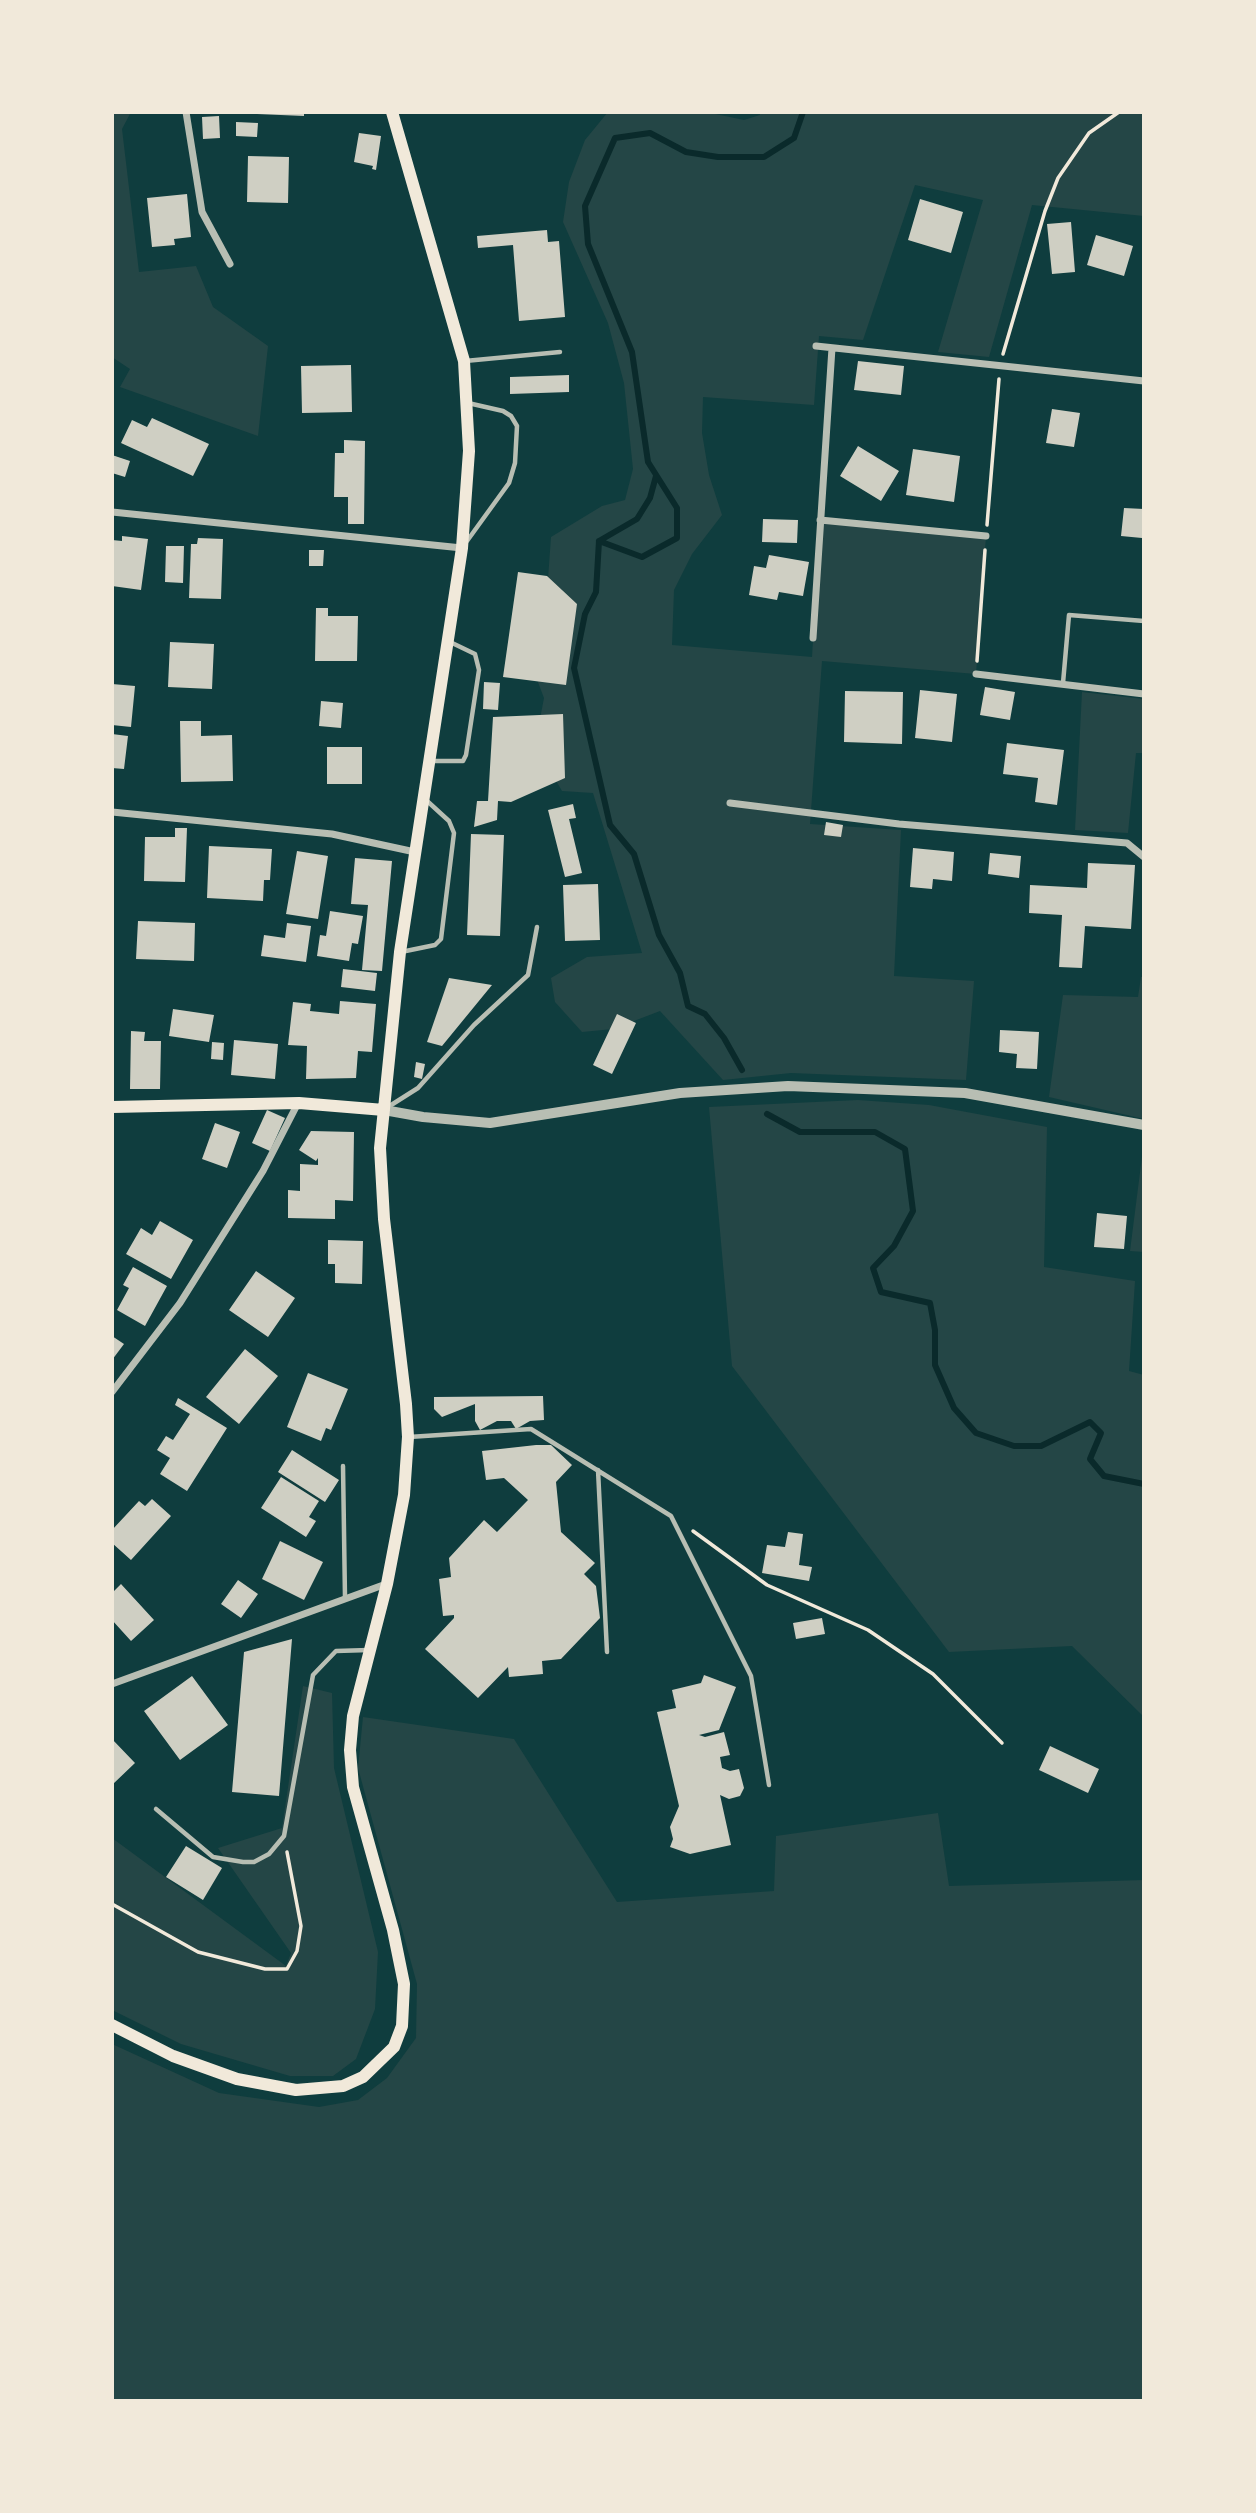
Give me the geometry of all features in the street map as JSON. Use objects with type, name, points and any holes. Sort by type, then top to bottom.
[{"type":"main road","points":[[112,2025],[173,2056],[237,2078],[296,2090],[343,2086],[363,2077],[394,2046],[402,2026],[404,1984],[393,1930],[356,1799],[350,1750],[353,1716],[400,1525],[408,1437],[380,1148],[400,952],[462,548],[470,451],[464,361],[392,112]]},
{"type":"main road","points":[[112,1107],[299,1103],[384,1110]]},
{"type":"street","points":[[186,112],[202,212],[230,264]]},
{"type":"street","points":[[816,346],[1144,381]]},
{"type":"street","points":[[813,638],[832,348]]},
{"type":"street","points":[[112,512],[462,548]]},
{"type":"street","points":[[820,520],[986,536]]},
{"type":"street","points":[[976,674],[1144,694]]},
{"type":"street","points":[[730,803],[899,824],[1127,844],[1144,857]]},
{"type":"street","points":[[112,812],[332,834],[415,852]]},
{"type":"street","points":[[384,1110],[491,1123],[680,1093],[788,1086],[965,1093],[1144,1125]]},
{"type":"street","points":[[112,1392],[180,1303],[263,1171],[299,1103]]},
{"type":"street","points":[[112,1684],[387,1584]]},
{"type":"lane","points":[[464,361],[560,352]]},
{"type":"lane","points":[[462,548],[509,483],[515,463],[517,426],[511,416],[503,411],[468,403]]},
{"type":"lane","points":[[1063,684],[1069,615],[1144,621]]},
{"type":"lane","points":[[429,761],[463,761],[468,743],[479,670],[475,654],[448,642]]},
{"type":"lane","points":[[400,952],[435,945],[441,939],[454,833],[450,821],[424,797]]},
{"type":"lane","points":[[384,1110],[418,1088],[474,1024],[528,975],[537,927]]},
{"type":"lane","points":[[408,1437],[531,1429],[671,1516],[751,1676],[769,1784]]},
{"type":"lane","points":[[343,1466],[345,1599]]},
{"type":"lane","points":[[598,1470],[607,1652]]},
{"type":"lane","points":[[156,1809],[213,1857],[254,1862],[269,1854],[284,1836],[313,1675],[336,1651],[370,1650]]},
{"type":"path","points":[[976,674],[1000,366],[1045,211],[1058,178],[1089,133],[1119,112]]},
{"type":"path","points":[[671,1516],[767,1585],[868,1630],[933,1674],[1002,1743]]},
{"type":"path","points":[[112,1904],[198,1952],[265,1969],[287,1969],[297,1951],[301,1927],[284,1836]]},
{"type":"shaded area","points":[[112,112],[131,112],[122,129],[139,272],[196,266],[213,307],[268,346],[258,436],[120,387],[130,369],[112,357]]},
{"type":"shaded area","points":[[608,112],[706,112],[744,120],[760,115],[759,112],[1144,112],[1144,216],[1032,205],[989,357],[938,352],[983,200],[915,185],[863,340],[819,336],[814,405],[703,397],[702,433],[709,475],[722,515],[692,554],[674,590],[672,645],[812,657],[820,520],[986,536],[976,674],[822,661],[810,824],[901,830],[894,976],[974,981],[966,1080],[791,1073],[723,1080],[660,1011],[613,1029],[582,1032],[555,1002],[551,978],[587,957],[642,953],[593,793],[562,791],[543,758],[539,724],[544,698],[536,677],[551,537],[602,506],[625,500],[633,469],[624,383],[608,323],[563,222],[569,182],[585,140]]},
{"type":"shaded area","points":[[1082,692],[1144,699],[1144,753],[1136,753],[1128,833],[1075,830]]},
{"type":"shaded area","points":[[1141,977],[1144,977],[1144,1119],[1049,1097],[1063,995],[1138,997]]},
{"type":"shaded area","points":[[858,1100],[929,1105],[1047,1127],[1044,1267],[1135,1281],[1129,1371],[1144,1375],[1144,1717],[1072,1646],[949,1652],[732,1366],[709,1107]]},
{"type":"shaded area","points":[[1144,1141],[1144,1252],[1130,1251]]},
{"type":"shaded area","points":[[303,1686],[332,1693],[334,1768],[378,1952],[375,2009],[356,2059],[333,2076],[290,2076],[181,2044],[112,2010],[112,1838],[286,1966],[291,1953],[218,1848],[282,1828]]},
{"type":"shaded area","points":[[363,1717],[514,1739],[617,1902],[774,1891],[776,1836],[938,1813],[949,1886],[1144,1880],[1144,2401],[112,2401],[112,2044],[219,2093],[319,2107],[358,2100],[387,2078],[416,2038],[417,1984],[358,1768]]},
{"type":"building","points":[[304,112],[304,116],[257,114]]},
{"type":"building","points":[[219,116],[220,138],[203,139],[202,117]]},
{"type":"building","points":[[236,122],[258,123],[257,137],[236,136]]},
{"type":"building","points":[[359,133],[381,136],[376,170],[372,169],[373,166],[354,162]]},
{"type":"building","points":[[248,156],[289,157],[288,203],[247,202]]},
{"type":"building","points":[[187,194],[191,237],[174,239],[175,245],[152,247],[147,198]]},
{"type":"building","points":[[920,199],[963,212],[951,253],[908,240]]},
{"type":"building","points":[[1071,222],[1075,272],[1052,274],[1047,224]]},
{"type":"building","points":[[547,230],[548,242],[559,241],[565,317],[519,321],[513,245],[478,248],[477,236]]},
{"type":"building","points":[[1096,235],[1133,246],[1124,276],[1087,265]]},
{"type":"building","points":[[858,361],[904,366],[901,395],[854,390]]},
{"type":"building","points":[[351,365],[352,412],[302,413],[301,366]]},
{"type":"building","points":[[569,375],[569,392],[510,394],[510,377]]},
{"type":"building","points":[[1052,409],[1080,413],[1074,447],[1046,443]]},
{"type":"building","points":[[152,418],[209,444],[193,476],[121,443],[132,420],[147,427]]},
{"type":"building","points":[[344,440],[365,441],[364,524],[348,524],[348,497],[334,497],[335,453],[344,453]]},
{"type":"building","points":[[858,446],[899,471],[881,501],[840,476]]},
{"type":"building","points":[[913,449],[960,456],[954,502],[906,495]]},
{"type":"building","points":[[112,455],[130,461],[125,477],[112,473]]},
{"type":"building","points":[[1124,508],[1144,509],[1142,538],[1121,536]]},
{"type":"building","points":[[763,519],[798,520],[797,543],[762,542]]},
{"type":"building","points":[[122,536],[148,539],[141,590],[112,586],[112,540],[122,541]]},
{"type":"building","points":[[198,538],[223,539],[221,599],[189,598],[191,544],[197,544]]},
{"type":"building","points":[[166,546],[184,546],[183,583],[165,582]]},
{"type":"building","points":[[309,550],[324,550],[323,566],[309,566]]},
{"type":"building","points":[[769,555],[809,562],[803,596],[779,592],[777,600],[749,595],[754,566],[766,568]]},
{"type":"building","points":[[518,572],[547,576],[577,604],[566,685],[503,677]]},
{"type":"building","points":[[316,608],[328,608],[328,616],[358,616],[357,661],[315,661]]},
{"type":"building","points":[[170,642],[214,644],[212,689],[168,687]]},
{"type":"building","points":[[484,682],[500,683],[498,710],[483,709]]},
{"type":"building","points":[[112,684],[135,686],[131,727],[112,725]]},
{"type":"building","points":[[985,687],[1015,692],[1010,720],[980,715]]},
{"type":"building","points":[[920,690],[957,694],[952,742],[915,738]]},
{"type":"building","points":[[845,691],[903,692],[902,744],[844,742]]},
{"type":"building","points":[[321,701],[343,703],[341,728],[319,726]]},
{"type":"building","points":[[563,714],[565,778],[511,802],[498,801],[497,820],[474,827],[477,801],[488,801],[493,717]]},
{"type":"building","points":[[180,721],[201,721],[201,736],[232,735],[233,781],[181,782]]},
{"type":"building","points":[[112,734],[128,736],[124,769],[112,768]]},
{"type":"building","points":[[1007,743],[1064,750],[1057,805],[1035,802],[1038,778],[1003,774]]},
{"type":"building","points":[[327,747],[362,747],[362,784],[327,784]]},
{"type":"building","points":[[573,804],[576,818],[569,819],[582,873],[565,877],[548,810]]},
{"type":"building","points":[[826,822],[843,825],[841,837],[824,835]]},
{"type":"building","points":[[175,828],[187,828],[185,882],[144,881],[145,837],[175,837]]},
{"type":"building","points":[[471,834],[504,835],[500,936],[467,935]]},
{"type":"building","points":[[209,846],[272,849],[270,880],[264,880],[263,901],[207,898]]},
{"type":"building","points":[[913,848],[954,852],[952,881],[933,879],[932,889],[910,887]]},
{"type":"building","points":[[297,851],[328,856],[318,919],[286,914]]},
{"type":"building","points":[[990,853],[1021,856],[1019,878],[988,874]]},
{"type":"building","points":[[355,858],[392,861],[382,971],[362,970],[368,905],[351,904]]},
{"type":"building","points":[[1088,863],[1135,865],[1131,929],[1085,926],[1082,968],[1059,967],[1062,915],[1029,913],[1030,885],[1087,888]]},
{"type":"building","points":[[598,884],[600,940],[565,941],[563,885]]},
{"type":"building","points":[[330,911],[363,916],[358,944],[352,943],[349,961],[317,956],[320,935],[326,936]]},
{"type":"building","points":[[138,921],[195,923],[194,961],[136,959]]},
{"type":"building","points":[[287,923],[311,926],[306,962],[261,956],[264,935],[285,938]]},
{"type":"building","points":[[343,969],[377,973],[375,991],[341,987]]},
{"type":"building","points":[[449,978],[492,985],[442,1046],[427,1042]]},
{"type":"building","points":[[340,1001],[376,1004],[372,1052],[358,1051],[356,1078],[306,1079],[307,1046],[288,1045],[293,1002],[311,1004],[310,1011],[339,1014]]},
{"type":"building","points":[[173,1009],[214,1015],[209,1042],[169,1036]]},
{"type":"building","points":[[617,1014],[636,1023],[612,1074],[593,1065]]},
{"type":"building","points":[[1000,1030],[1039,1032],[1037,1069],[1016,1068],[1017,1054],[999,1052]]},
{"type":"building","points":[[131,1031],[145,1032],[144,1041],[161,1041],[160,1089],[130,1089]]},
{"type":"building","points":[[234,1040],[278,1044],[275,1079],[231,1075]]},
{"type":"building","points":[[212,1042],[224,1043],[223,1060],[211,1059]]},
{"type":"building","points":[[416,1062],[425,1064],[422,1079],[414,1077]]},
{"type":"building","points":[[267,1110],[285,1118],[270,1151],[252,1143]]},
{"type":"building","points":[[215,1123],[240,1132],[227,1168],[202,1159]]},
{"type":"building","points":[[311,1131],[354,1132],[353,1201],[335,1200],[335,1219],[288,1218],[288,1190],[300,1191],[300,1164],[318,1165],[318,1158],[316,1161],[299,1150]]},
{"type":"building","points":[[1097,1213],[1127,1216],[1124,1249],[1094,1247]]},
{"type":"building","points":[[160,1221],[193,1240],[171,1279],[126,1254],[141,1228],[152,1235]]},
{"type":"building","points":[[328,1240],[363,1241],[362,1284],[335,1283],[335,1264],[328,1264]]},
{"type":"building","points":[[133,1267],[167,1286],[145,1326],[117,1310],[129,1288],[123,1285]]},
{"type":"building","points":[[256,1271],[295,1298],[268,1337],[229,1310]]},
{"type":"building","points":[[112,1336],[124,1344],[112,1360]]},
{"type":"building","points":[[245,1349],[278,1376],[239,1424],[206,1397]]},
{"type":"building","points":[[308,1373],[348,1389],[331,1430],[326,1428],[321,1441],[287,1427]]},
{"type":"building","points":[[543,1396],[544,1420],[530,1421],[516,1429],[511,1421],[497,1421],[480,1430],[475,1421],[475,1404],[442,1417],[434,1409],[434,1397]]},
{"type":"building","points":[[178,1398],[227,1428],[187,1491],[160,1474],[170,1458],[157,1450],[166,1436],[173,1440],[190,1414],[175,1405]]},
{"type":"building","points":[[551,1445],[572,1465],[556,1482],[561,1532],[595,1563],[584,1574],[596,1586],[600,1618],[561,1659],[542,1661],[543,1674],[509,1677],[508,1667],[478,1698],[425,1649],[454,1618],[454,1615],[443,1616],[439,1579],[451,1577],[449,1558],[484,1520],[497,1532],[528,1500],[504,1478],[486,1480],[482,1451]]},
{"type":"building","points":[[292,1450],[339,1480],[325,1502],[278,1472]]},
{"type":"building","points":[[281,1477],[319,1501],[309,1517],[316,1521],[306,1537],[261,1508]]},
{"type":"building","points":[[152,1499],[171,1516],[131,1560],[112,1543],[112,1530],[139,1501],[145,1506]]},
{"type":"building","points":[[788,1532],[803,1534],[799,1565],[812,1567],[809,1581],[762,1573],[767,1545],[785,1547]]},
{"type":"building","points":[[280,1541],[323,1562],[304,1600],[262,1579]]},
{"type":"building","points":[[238,1580],[258,1594],[241,1618],[221,1604]]},
{"type":"building","points":[[121,1584],[154,1620],[131,1641],[112,1620],[112,1593]]},
{"type":"building","points":[[822,1618],[825,1634],[796,1639],[793,1623]]},
{"type":"building","points":[[292,1639],[279,1796],[232,1792],[244,1652]]},
{"type":"building","points":[[704,1675],[736,1687],[719,1730],[699,1735],[705,1737],[724,1732],[730,1755],[720,1757],[722,1768],[730,1771],[739,1769],[744,1788],[740,1796],[729,1799],[720,1795],[731,1845],[690,1854],[670,1847],[673,1839],[670,1827],[679,1806],[657,1712],[676,1708],[672,1690],[701,1683]]},
{"type":"building","points":[[192,1676],[228,1725],[180,1760],[144,1711]]},
{"type":"building","points":[[112,1739],[135,1763],[112,1785]]},
{"type":"building","points":[[1050,1746],[1099,1769],[1088,1793],[1039,1770]]},
{"type":"building","points":[[186,1846],[222,1868],[203,1900],[166,1877]]},
{"type":"waterway","points":[[742,1070],[724,1038],[705,1014],[688,1006],[680,973],[659,935],[634,854],[610,825],[574,668],[585,614],[596,592],[599,541],[642,557],[677,538],[677,508],[648,462],[632,352],[588,244],[585,206],[615,138],[650,133],[686,152],[718,157],[764,157],[794,138],[803,112]]},
{"type":"waterway","points":[[599,541],[637,519],[650,498],[656,476]]},
{"type":"waterway","points":[[767,1114],[800,1132],[875,1132],[905,1149],[913,1211],[894,1246],[873,1268],[881,1292],[930,1303],[935,1330],[935,1365],[954,1408],[976,1433],[1014,1446],[1041,1446],[1090,1422],[1101,1433],[1090,1459],[1104,1476],[1144,1484]]}]
